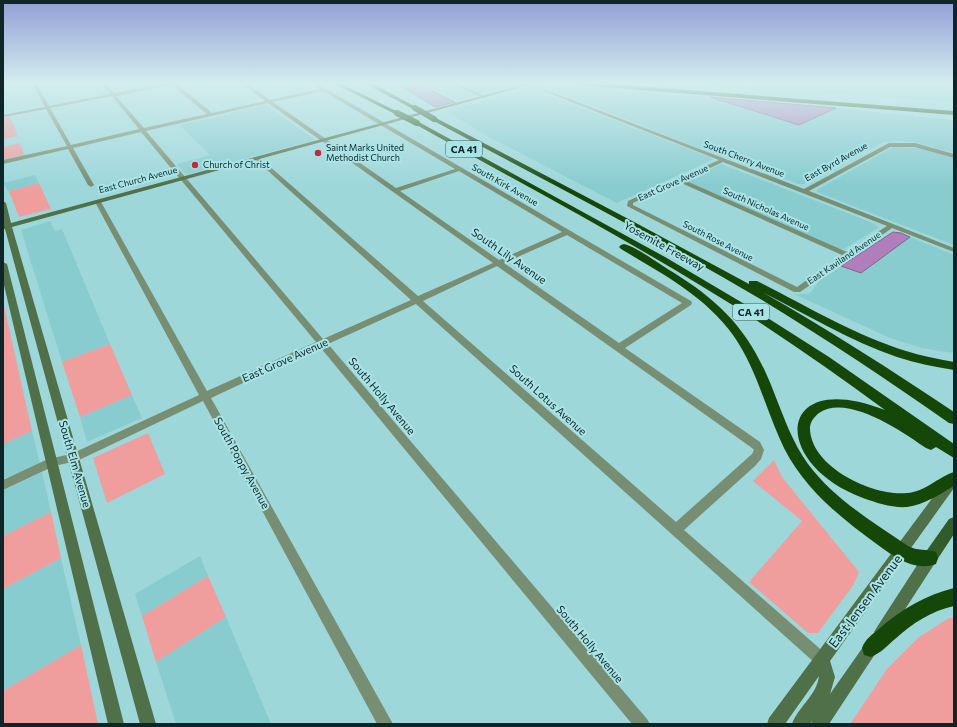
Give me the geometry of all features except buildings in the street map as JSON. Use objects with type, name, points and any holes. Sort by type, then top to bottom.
[{"type":"highway","name":"Yosemite Freeway","points":[[406,117],[662,259],[759,317],[825,360],[954,452]]},
{"type":"highway","name":"Yosemite Freeway","points":[[431,117],[582,197],[751,290],[867,362],[954,419]]},
{"type":"highway","points":[[537,191],[697,294],[728,320],[747,348],[784,433],[804,470],[812,481],[835,502],[902,552],[912,557],[922,559],[930,558]]},
{"type":"highway","points":[[582,197],[867,341],[918,360],[954,366]]},
{"type":"highway","points":[[954,460],[890,417],[862,407],[839,403],[818,407],[811,411],[804,424],[804,437],[808,447],[820,464],[845,484],[874,496],[891,500],[916,498],[954,478]]},
{"type":"highway","points":[[871,648],[896,626],[921,609],[954,597]]},
{"type":"main road","name":"East Church Avenue","points":[[5,227],[413,117]]},
{"type":"main road","name":"South Elm Avenue","points":[[3,203],[5,227],[73,458],[148,724]]},
{"type":"main road","name":"South Elm Avenue","points":[[3,264],[116,724]]},
{"type":"main road","name":"East Jensen Avenue","points":[[775,724],[821,659],[902,552],[954,478]]},
{"type":"main road","points":[[820,724],[954,523]]},
{"type":"main road","points":[[800,724],[823,691],[827,680],[827,671],[821,659]]},
{"type":"street","points":[[52,117],[91,185]]},
{"type":"street","name":"South Holly Avenue","points":[[131,117],[642,724]]},
{"type":"street","points":[[3,162],[203,117]]},
{"type":"street","name":"South Lily Avenue","points":[[291,117],[397,190],[618,348],[749,439],[759,450],[757,456],[676,530]]},
{"type":"street","name":"South Kirk Avenue","points":[[371,117],[688,303],[618,348]]},
{"type":"street","name":"South Cherry Avenue","points":[[614,117],[954,250]]},
{"type":"street","name":"East Byrd Avenue","points":[[803,192],[885,146],[901,144],[921,146],[954,156]]},
{"type":"street","name":"South Lotus Avenue","points":[[258,159],[821,659]]},
{"type":"street","name":"East Grove Avenue","points":[[632,208],[630,206],[630,202],[723,160]]},
{"type":"street","points":[[397,190],[460,169]]},
{"type":"street","name":"South Nicholas Avenue","points":[[679,180],[846,255]]},
{"type":"street","name":"South Poppy Avenue","points":[[98,202],[385,724]]},
{"type":"street","name":"South Rose Avenue","points":[[632,208],[797,290]]},
{"type":"street","name":"East Kaviland Avenue","points":[[797,290],[846,255],[891,226]]},
{"type":"street","name":"East Grove Avenue","points":[[3,485],[52,462],[73,458],[205,396],[567,232]]},
{"type":"shaded area","points":[[10,117],[18,136],[3,139],[3,118]]},
{"type":"shaded area","points":[[214,117],[283,117],[315,140],[188,174],[184,173],[177,164],[210,155],[179,125]]},
{"type":"shaded area","points":[[456,117],[606,117],[714,159],[617,203],[483,134]]},
{"type":"shaded area","points":[[620,117],[773,117],[799,125],[817,117],[924,117],[954,120],[954,153],[914,142],[883,142],[804,184],[799,184],[694,146]]},
{"type":"shaded area","points":[[773,117],[817,117],[799,125]]},
{"type":"shaded area","points":[[20,143],[24,155],[3,160],[3,147]]},
{"type":"shaded area","points":[[893,147],[920,148],[954,158],[954,245],[817,192],[817,190]]},
{"type":"shaded area","points":[[721,164],[875,224],[878,228],[844,249],[840,249],[686,181]]},
{"type":"shaded area","points":[[35,175],[39,183],[8,191],[3,183]]},
{"type":"shaded area","points":[[39,183],[51,209],[19,217],[9,191]]},
{"type":"shaded area","points":[[50,221],[55,231],[62,229],[110,344],[62,362],[21,230]]},
{"type":"shaded area","points":[[893,232],[901,233],[910,237],[861,273],[841,266]]},
{"type":"shaded area","points":[[910,237],[954,255],[954,353],[922,348],[890,338],[794,294],[807,294],[811,292],[819,281],[841,266],[861,273]]},
{"type":"shaded area","points":[[3,301],[32,431],[3,444]]},
{"type":"shaded area","points":[[110,344],[132,395],[80,417],[62,362]]},
{"type":"shaded area","points":[[132,395],[142,418],[87,442],[80,417]]},
{"type":"shaded area","points":[[32,431],[40,464],[3,479],[3,444]]},
{"type":"shaded area","points":[[148,433],[165,474],[107,503],[93,458]]},
{"type":"shaded area","points":[[774,460],[782,477],[859,572],[854,584],[818,633],[808,633],[749,582],[802,521],[753,481]]},
{"type":"shaded area","points":[[42,472],[51,512],[3,536],[3,490]]},
{"type":"shaded area","points":[[51,512],[61,558],[3,589],[3,536]]},
{"type":"shaded area","points":[[200,556],[208,576],[142,616],[135,594]]},
{"type":"shaded area","points":[[61,558],[81,645],[3,691],[3,589]]},
{"type":"shaded area","points":[[208,576],[226,617],[156,662],[142,616]]},
{"type":"shaded area","points":[[226,617],[271,724],[176,724],[156,662]]},
{"type":"shaded area","points":[[949,618],[954,618],[954,724],[850,724],[887,669],[919,637]]},
{"type":"shaded area","points":[[81,645],[98,724],[3,724],[3,691]]},
{"type":"place","name":"Saint Marks United Methodist Church","points":[[318,153]]},
{"type":"place","name":"Church of Christ","points":[[195,165]]}]
